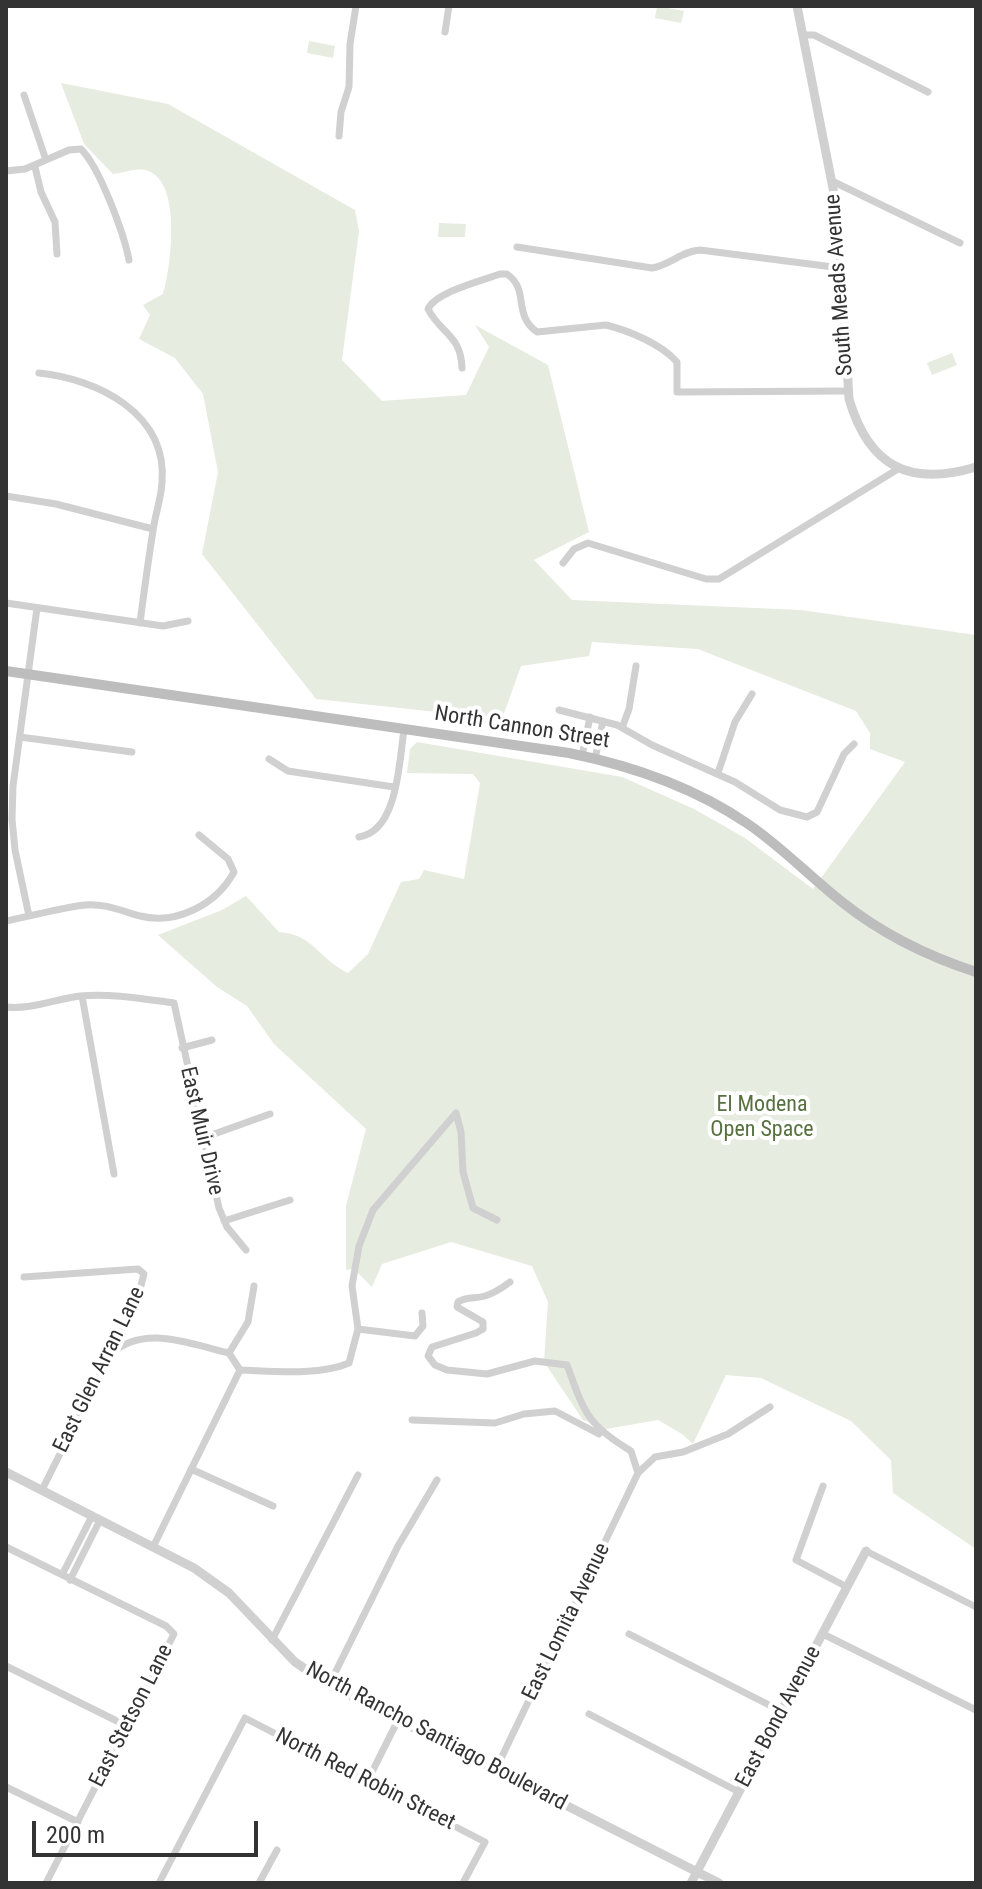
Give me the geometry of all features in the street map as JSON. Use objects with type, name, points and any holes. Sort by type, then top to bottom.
[{"type":"main road","name":"North Cannon Street","points":[[6,671],[582,756],[649,773],[713,803],[762,834],[840,901],[879,928],[935,958],[976,972]]},
{"type":"street","points":[[339,136],[341,112],[349,87],[350,44],[356,6]]},
{"type":"street","points":[[445,32],[449,6]]},
{"type":"street","name":"South Meads Avenue","points":[[797,6],[838,214],[848,391],[855,419],[866,440],[878,455],[898,469]]},
{"type":"street","points":[[804,35],[814,35],[928,92]]},
{"type":"street","points":[[24,95],[46,160]]},
{"type":"street","points":[[6,171],[35,167],[69,150],[81,149],[98,174],[129,260]]},
{"type":"street","points":[[35,167],[41,192],[55,222],[57,254]]},
{"type":"street","points":[[832,181],[960,243]]},
{"type":"street","points":[[517,247],[652,268],[661,267],[685,252],[700,250],[841,268]]},
{"type":"street","points":[[462,368],[462,355],[454,337],[428,309],[432,301],[507,274],[520,287],[524,320],[537,332],[606,325],[616,327],[667,352],[677,362],[677,392],[848,391]]},
{"type":"street","points":[[39,373],[89,383],[122,400],[148,427],[160,455],[163,482],[140,623]]},
{"type":"street","points":[[563,563],[574,549],[588,543],[711,580],[733,572],[898,469],[940,476],[976,467]]},
{"type":"street","points":[[6,496],[56,504],[153,529]]},
{"type":"street","points":[[6,603],[163,626],[188,621]]},
{"type":"street","points":[[29,916],[12,819],[13,786],[37,608]]},
{"type":"street","points":[[622,728],[629,709],[636,666]]},
{"type":"street","points":[[718,773],[735,722],[752,694]]},
{"type":"street","points":[[559,710],[622,728],[718,773],[780,810],[804,817],[814,815],[844,754],[854,744]]},
{"type":"street","points":[[582,756],[590,717]]},
{"type":"street","points":[[595,759],[603,721]]},
{"type":"street","points":[[359,837],[370,835],[389,811],[404,730]]},
{"type":"street","points":[[20,737],[132,752]]},
{"type":"street","points":[[269,759],[288,771],[394,787]]},
{"type":"street","points":[[6,921],[87,905],[108,907],[143,917],[169,918],[201,907],[230,880],[234,872],[228,859],[199,835]]},
{"type":"street","points":[[6,1007],[24,1007],[82,996],[114,1174]]},
{"type":"street","name":"East Muir Drive","points":[[82,996],[130,997],[174,1003],[215,1195],[224,1221],[246,1250]]},
{"type":"street","points":[[182,1048],[212,1040]]},
{"type":"street","points":[[240,1370],[286,1372],[340,1367],[349,1363],[358,1329],[352,1286],[359,1246],[373,1210],[456,1113],[461,1132],[463,1172],[473,1208],[497,1220]]},
{"type":"street","points":[[203,1138],[270,1114]]},
{"type":"street","points":[[224,1221],[290,1200]]},
{"type":"street","name":"East Glen Arran Lane","points":[[24,1277],[138,1269],[142,1271],[144,1279],[109,1357],[42,1490]]},
{"type":"street","points":[[510,1282],[484,1296],[464,1298],[458,1302],[460,1311],[483,1322],[483,1329],[432,1347],[428,1356],[435,1365],[447,1370],[487,1374],[535,1361],[567,1365],[585,1413],[605,1436]]},
{"type":"street","points":[[229,1353],[248,1322],[254,1286]]},
{"type":"street","points":[[358,1329],[415,1336],[423,1326],[422,1313]]},
{"type":"street","points":[[109,1357],[129,1341],[155,1336],[229,1353],[240,1370]]},
{"type":"street","points":[[153,1547],[240,1370]]},
{"type":"street","points":[[412,1420],[495,1423],[524,1414],[555,1411],[631,1451],[638,1473],[655,1457],[683,1452],[728,1434],[770,1407]]},
{"type":"street","points":[[191,1469],[273,1506]]},
{"type":"street","name":"North Rancho Santiago Boulevard","points":[[6,1472],[194,1568],[229,1593],[295,1662],[329,1685],[719,1883]]},
{"type":"street","name":"East Lomita Avenue","points":[[495,1771],[638,1473]]},
{"type":"street","points":[[272,1640],[358,1475]]},
{"type":"street","points":[[329,1685],[398,1546],[437,1480]]},
{"type":"street","points":[[823,1486],[796,1560],[847,1587]]},
{"type":"street","points":[[6,1547],[66,1578],[96,1518]]},
{"type":"street","points":[[866,1551],[976,1607]]},
{"type":"street","name":"East Bond Avenue","points":[[691,1883],[866,1551]]},
{"type":"street","name":"East Stetson Lane","points":[[46,1883],[174,1634],[166,1626],[66,1578]]},
{"type":"street","points":[[629,1634],[783,1712]]},
{"type":"street","points":[[823,1634],[976,1710]]},
{"type":"street","points":[[6,1666],[127,1726]]},
{"type":"street","points":[[589,1714],[739,1792]]},
{"type":"street","name":"North Red Robin Street","points":[[159,1883],[245,1718],[485,1842],[463,1883]]},
{"type":"street","points":[[368,1780],[398,1720]]},
{"type":"street","points":[[6,1787],[78,1822]]},
{"type":"street","points":[[259,1883],[277,1850]]},
{"type":"green space","points":[[657,6],[684,11],[681,23],[655,18]]},
{"type":"green space","points":[[309,41],[335,46],[333,58],[307,53]]},
{"type":"green space","name":"El Modena Open Space","points":[[61,83],[168,104],[355,210],[359,231],[342,360],[382,401],[466,395],[489,347],[475,325],[548,365],[589,532],[534,560],[572,600],[801,610],[976,635],[976,1549],[893,1493],[891,1460],[851,1421],[761,1378],[726,1375],[693,1444],[658,1420],[606,1429],[583,1420],[544,1362],[548,1302],[532,1266],[451,1242],[382,1264],[372,1287],[354,1269],[346,1270],[346,1206],[366,1129],[274,1044],[247,1006],[217,987],[158,935],[222,910],[246,896],[279,932],[300,937],[348,973],[368,954],[401,882],[419,879],[424,870],[464,879],[480,783],[473,774],[407,773],[410,749],[417,742],[622,777],[694,809],[745,838],[813,889],[905,762],[870,749],[870,733],[856,711],[698,649],[592,642],[589,656],[521,666],[502,719],[316,699],[202,554],[218,472],[203,394],[175,358],[139,339],[150,315],[143,305],[163,294],[169,265],[170,206],[165,189],[157,177],[145,170],[113,174],[84,144]]},
{"type":"green space","points":[[439,223],[466,224],[465,237],[438,237]]},
{"type":"green space","points":[[952,353],[957,365],[932,375],[927,363]]}]
